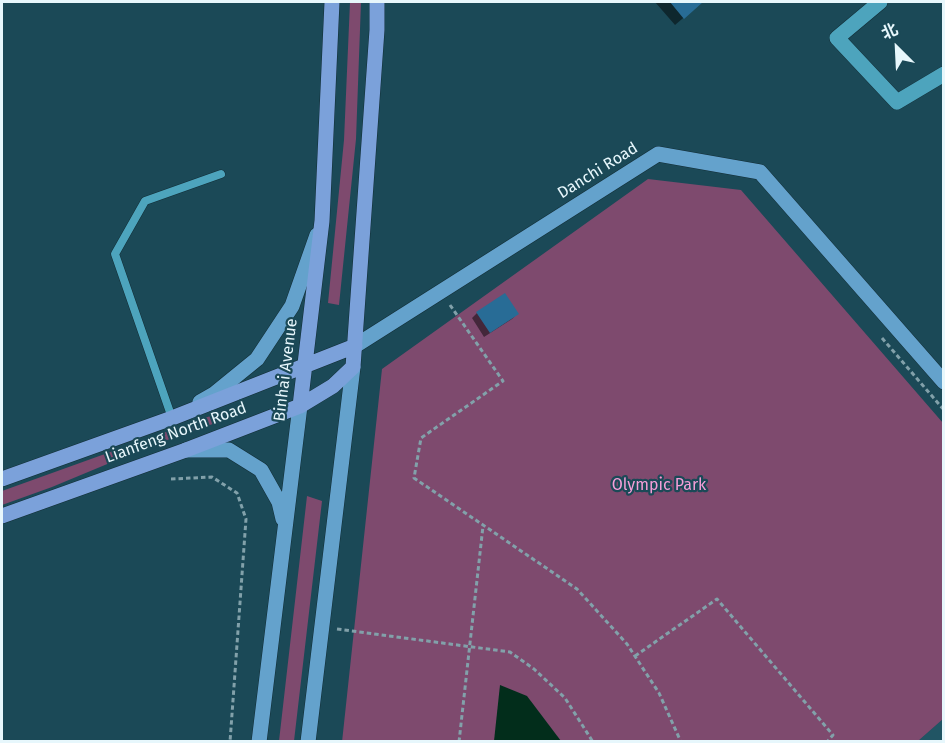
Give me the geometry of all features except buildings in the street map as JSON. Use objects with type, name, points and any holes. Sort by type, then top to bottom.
[{"type":"main road","name":"Binhai Avenue","points":[[259,741],[322,221],[332,2]]},
{"type":"main road","points":[[308,741],[355,346],[377,2]]},
{"type":"main road","name":"Danchi Road","points":[[355,346],[658,154],[760,172],[944,382]]},
{"type":"main road","points":[[172,418],[214,394],[257,358],[292,306],[322,221]]},
{"type":"main road","name":"Lianfeng North Road","points":[[2,479],[172,418],[355,346]]},
{"type":"main road","name":"Lianfeng North Road","points":[[2,516],[186,450],[300,406],[333,386],[353,367]]},
{"type":"main road","points":[[186,450],[229,450],[261,470],[279,502],[286,532]]},
{"type":"street","points":[[880,2],[837,38],[897,102],[944,74]]},
{"type":"lane","points":[[172,418],[115,254],[145,201],[221,174]]},
{"type":"path","points":[[448,302],[502,381],[421,438],[414,478],[577,589],[627,644],[659,693],[681,741]]},
{"type":"path","points":[[876,331],[944,410]]},
{"type":"path","points":[[171,479],[212,477],[237,493],[246,519],[230,741]]},
{"type":"path","points":[[459,741],[483,525]]},
{"type":"path","points":[[635,657],[717,599],[833,735],[827,741]]},
{"type":"path","points":[[336,629],[510,652],[534,669],[565,698],[593,741]]},
{"type":"shaded area","points":[[500,685],[527,696],[561,741],[494,741]]},
{"type":"shaded area","points":[[943,719],[943,741],[918,741]]},
{"type":"green space","points":[[350,2],[361,2],[356,139],[339,305],[328,303],[344,140]]},
{"type":"green space","name":"Olympic Park","points":[[648,179],[741,190],[943,423],[943,719],[918,741],[342,742],[382,369]]},
{"type":"green space","points":[[241,405],[244,413],[153,445],[2,505],[2,491]]},
{"type":"green space","points":[[307,496],[322,501],[294,741],[279,741]]}]
